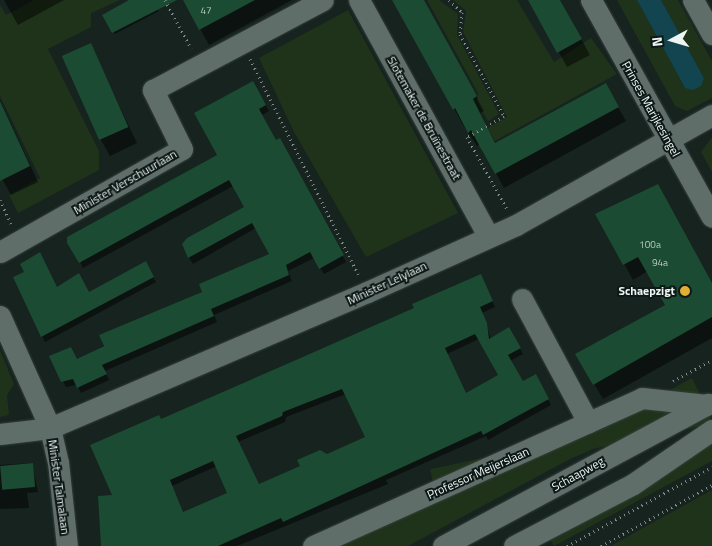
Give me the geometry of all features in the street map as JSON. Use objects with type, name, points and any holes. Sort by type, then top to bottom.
[{"type":"street","name":"Minister Verschuurlaan","points":[[0,252],[182,149],[153,90],[323,0]]},
{"type":"street","name":"Slotemaker de Bruïnestraat","points":[[359,0],[488,236]]},
{"type":"street","name":"Prinses Marijkesingel","points":[[591,0],[712,217]]},
{"type":"street","points":[[693,0],[712,34]]},
{"type":"street","name":"Minister Lelylaan","points":[[50,428],[367,292],[516,225],[712,115]]},
{"type":"street","points":[[522,299],[588,422]]},
{"type":"street","name":"Minister Talmalaan","points":[[0,316],[50,428],[58,462],[67,546]]},
{"type":"street","points":[[642,398],[710,403]]},
{"type":"street","name":"Professor Meijerslaan","points":[[313,546],[642,398]]},
{"type":"street","name":"Schaapweg","points":[[443,546],[710,403]]},
{"type":"street","name":"Minister Talmalaan","points":[[0,434],[50,428]]},
{"type":"street","points":[[514,546],[633,484],[712,430]]},
{"type":"path","points":[[166,0],[199,65]]},
{"type":"path","points":[[449,0],[462,12],[460,34],[504,116],[467,137],[516,225]]},
{"type":"path","points":[[243,44],[279,111],[289,141],[321,197],[367,292]]},
{"type":"path","points":[[0,200],[18,242]]},
{"type":"path","points":[[642,398],[712,360]]},
{"type":"path","points":[[567,546],[712,468]]},
{"type":"path","points":[[601,546],[712,485]]},
{"type":"green space","points":[[34,0],[120,0],[91,13],[91,27],[48,49],[99,151],[99,170],[18,213],[9,195],[40,178],[0,96],[0,5],[6,15]]},
{"type":"green space","points":[[427,0],[439,0],[458,14],[457,35],[499,114],[488,121],[477,102],[478,93]]},
{"type":"green space","points":[[453,0],[517,0],[554,62],[591,38],[617,74],[480,149],[474,136],[507,117],[463,32],[466,11]]},
{"type":"green space","points":[[617,0],[637,0],[685,88],[704,78],[661,0],[678,0],[712,61],[712,98],[687,111],[675,106]]},
{"type":"green space","points":[[348,10],[458,213],[366,257],[294,132],[259,58]]},
{"type":"green space","points":[[712,137],[712,172],[701,152]]},
{"type":"green space","points":[[0,350],[14,384],[7,395],[9,415],[0,417]]},
{"type":"green space","points":[[692,378],[701,396],[668,391]]},
{"type":"green space","points":[[650,405],[686,408],[568,460],[408,546],[336,546]]},
{"type":"green space","points":[[709,410],[712,424],[433,483],[430,469]]},
{"type":"green space","points":[[712,437],[712,461],[554,546],[549,537]]},
{"type":"green space","points":[[712,490],[712,546],[611,546],[652,523]]},
{"type":"water","points":[[637,0],[661,0],[704,78],[701,86],[693,90],[685,88]]},
{"type":"building","points":[[129,0],[177,0],[112,33],[102,15]]},
{"type":"building","points":[[183,0],[255,0],[199,30]]},
{"type":"building","points":[[392,0],[424,0],[477,96],[473,99],[495,143],[606,83],[619,107],[495,174],[471,130],[468,133],[455,108],[453,110]]},
{"type":"building","points":[[528,0],[560,0],[582,39],[557,53]]},
{"type":"building","points":[[91,43],[128,127],[99,140],[62,56]]},
{"type":"building","points":[[253,81],[266,105],[259,109],[276,140],[280,138],[344,255],[319,269],[310,252],[286,265],[289,275],[211,309],[214,316],[102,365],[107,374],[77,388],[73,379],[61,382],[49,356],[71,347],[77,359],[104,346],[99,335],[202,292],[199,284],[269,254],[252,223],[188,258],[182,244],[187,238],[244,207],[229,180],[79,263],[67,243],[67,237],[217,155],[194,113]]},
{"type":"building","points":[[0,101],[30,166],[0,181]]},
{"type":"building","name":"Schaepzigt","points":[[658,184],[712,283],[712,317],[593,385],[575,354],[665,305],[638,257],[623,265],[595,214]]},
{"type":"building","points":[[40,252],[57,287],[79,273],[89,292],[146,261],[154,277],[41,337],[13,277],[24,272],[20,264]]},
{"type":"building","points":[[481,274],[493,301],[480,307],[487,323],[489,339],[509,327],[521,348],[508,355],[523,381],[536,374],[549,399],[483,435],[481,431],[283,522],[281,518],[218,546],[101,546],[98,496],[112,495],[90,445],[159,415],[161,419],[296,360],[414,308],[412,304]],"holes":[[[475,334],[498,375],[466,393],[445,348]],[[342,389],[365,437],[327,454],[320,450],[297,460],[300,466],[259,484],[236,436],[282,416],[283,412]],[[213,461],[227,493],[183,512],[170,480]]]},
{"type":"building","points":[[33,463],[35,487],[2,490],[0,466]]},
{"type":"place","name":"Schaepzigt","points":[[685,291]]}]
